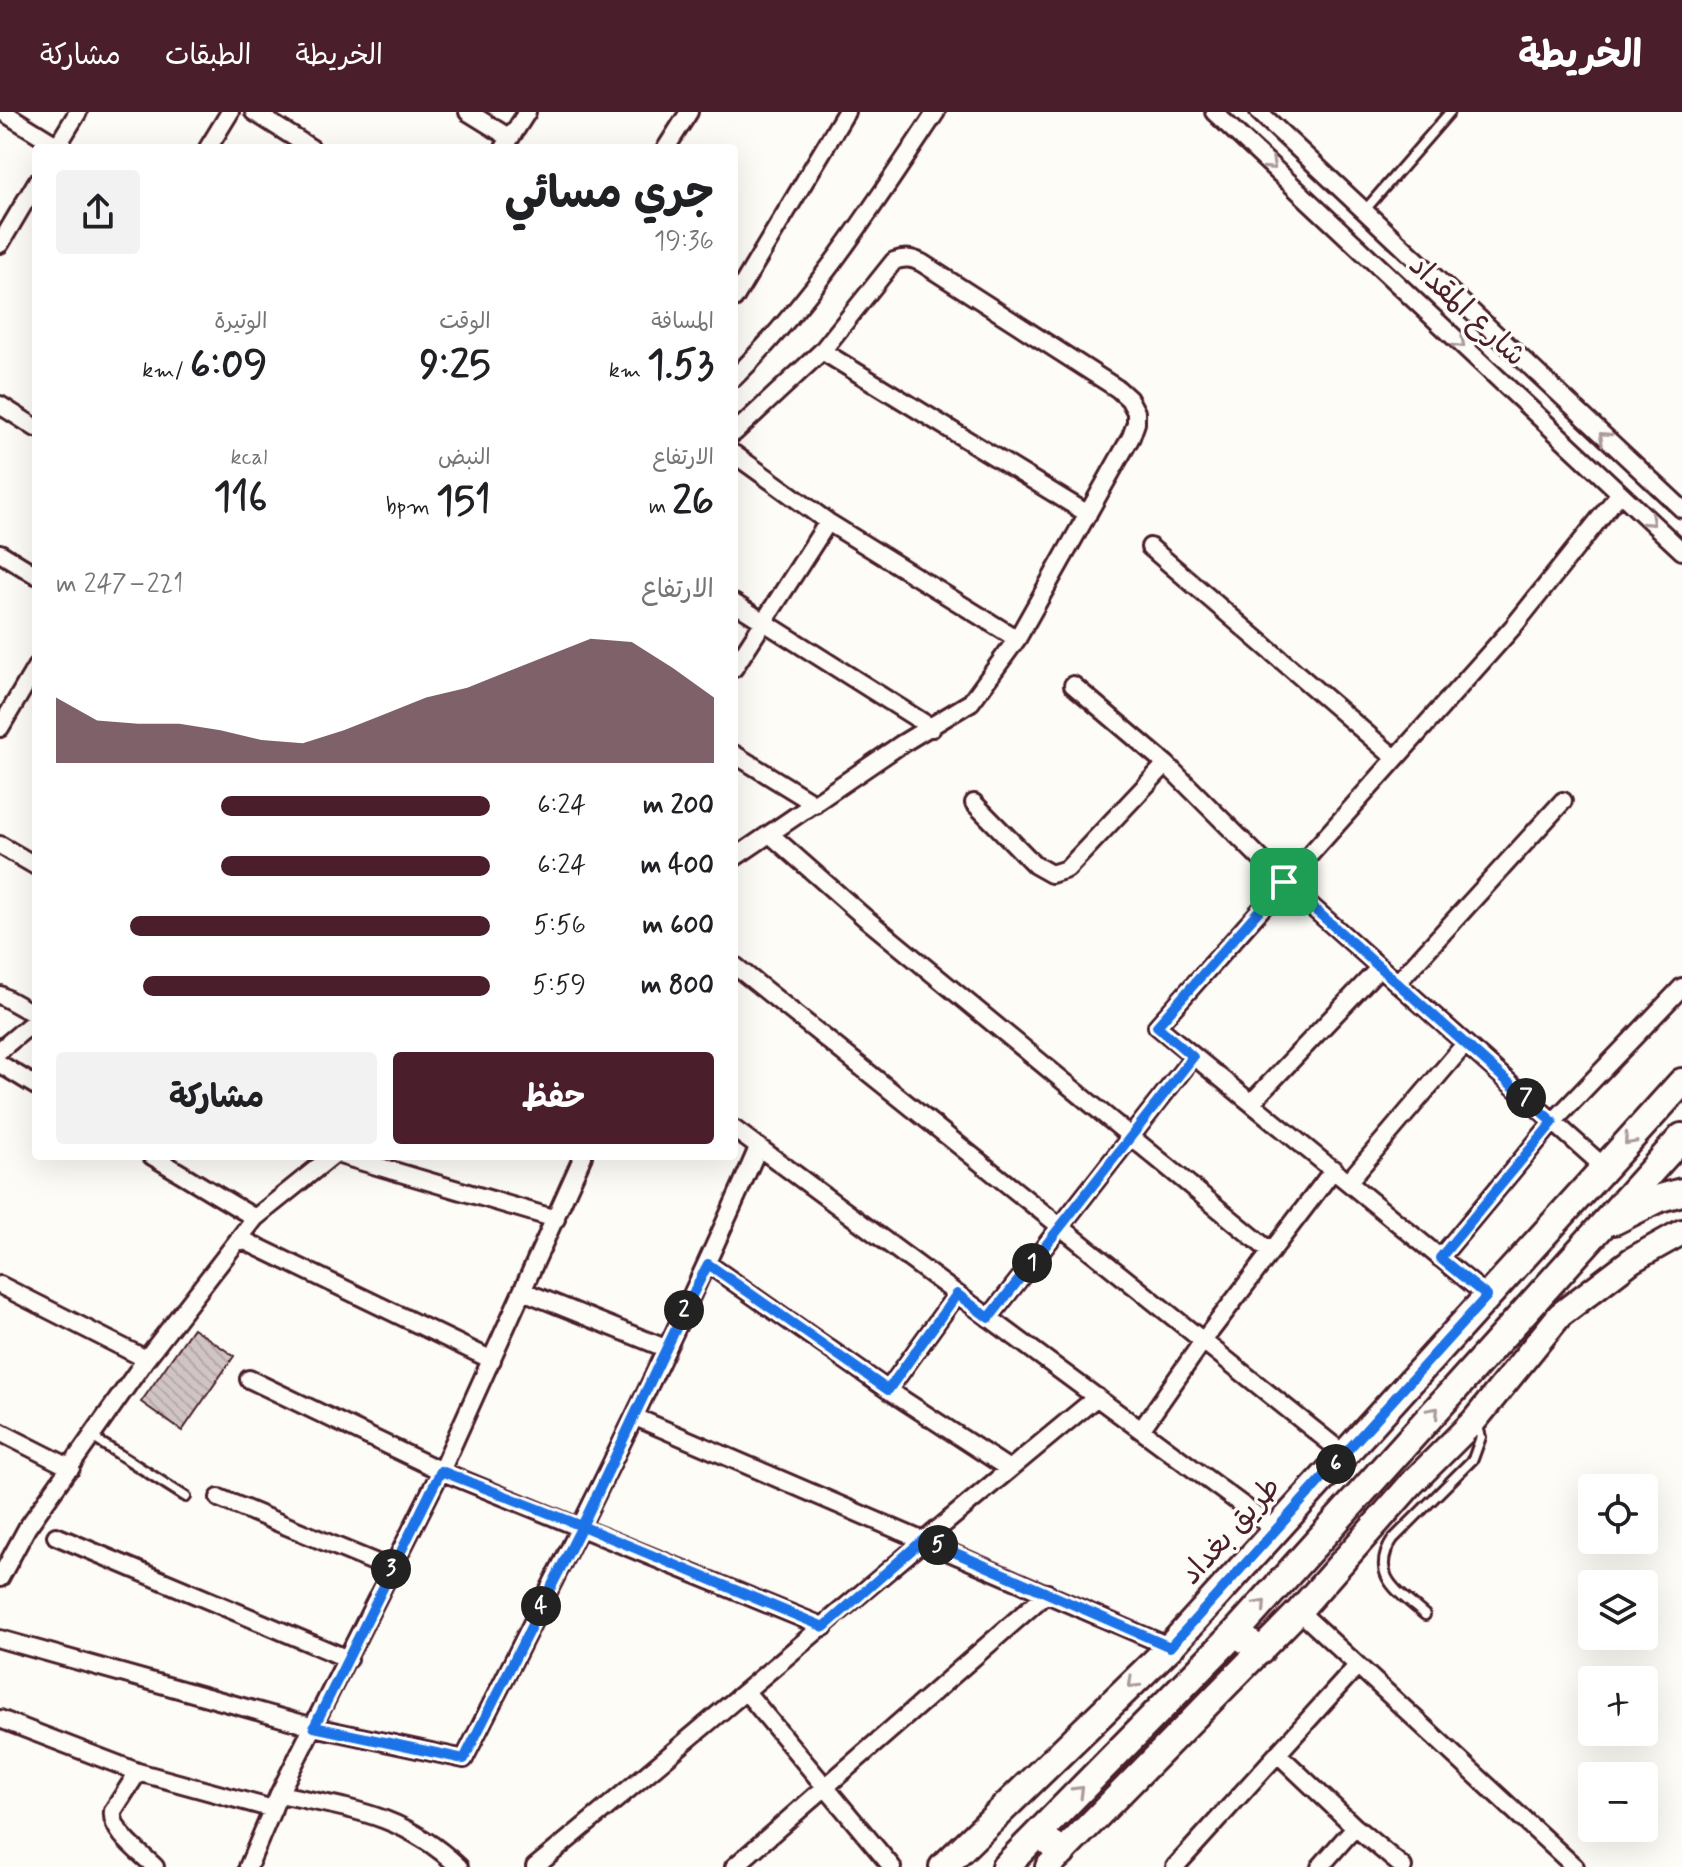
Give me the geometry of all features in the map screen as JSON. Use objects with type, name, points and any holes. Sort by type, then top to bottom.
[{"type":"main road","name":"طريق بغداد","points":[[945,1866],[1170,1647],[1682,1082]]},
{"type":"main road","points":[[1005,1867],[1236,1632],[1682,1137]]},
{"type":"main road","points":[[1597,1231],[1660,1198],[1682,1192]]},
{"type":"main road","points":[[1039,1833],[1055,1860],[1303,1607],[1410,1485],[1474,1421],[1560,1315],[1632,1260],[1682,1232]]},
{"type":"main road","points":[[1236,1632],[1260,1651]]},
{"type":"street","points":[[3,112],[52,144]]},
{"type":"street","points":[[59,144],[78,112]]},
{"type":"street","points":[[210,144],[230,112]]},
{"type":"street","points":[[254,112],[305,144]]},
{"type":"street","points":[[468,112],[507,143],[527,112]]},
{"type":"street","points":[[669,144],[689,112]]},
{"type":"street","points":[[738,292],[846,112]]},
{"type":"street","points":[[738,374],[776,337],[826,275],[936,112]]},
{"type":"street","name":"شارع المقداد","points":[[1214,112],[1682,551]]},
{"type":"street","name":"شارع المقداد","points":[[1259,112],[1682,509]]},
{"type":"street","points":[[0,244],[32,190]]},
{"type":"street","points":[[738,429],[822,351],[894,261],[911,258],[1099,376],[1129,399],[1136,412],[1131,437],[1017,639],[971,702],[900,745],[738,856]]},
{"type":"street","points":[[822,351],[1088,514]]},
{"type":"street","points":[[0,405],[32,425]]},
{"type":"street","points":[[738,457],[828,522],[1017,639]]},
{"type":"street","points":[[1487,1296],[1157,1026],[1513,627],[1620,493]]},
{"type":"street","points":[[738,662],[828,522]]},
{"type":"street","points":[[1150,547],[1395,758]]},
{"type":"street","points":[[0,553],[32,573]]},
{"type":"street","points":[[738,605],[932,728]]},
{"type":"street","points":[[0,728],[32,674]]},
{"type":"street","points":[[1073,685],[1166,764],[1284,882],[1604,1167]]},
{"type":"street","points":[[738,756],[815,804]]},
{"type":"street","points":[[974,803],[1035,865],[1051,874],[1067,869],[1166,764]]},
{"type":"street","points":[[1397,983],[1563,801]]},
{"type":"street","points":[[771,835],[864,917],[1271,1252]]},
{"type":"street","points":[[0,845],[32,864]]},
{"type":"street","points":[[1251,1103],[1380,967]]},
{"type":"street","points":[[738,968],[1344,1454]]},
{"type":"street","points":[[1440,1258],[1553,1122],[1682,987]]},
{"type":"street","points":[[0,995],[32,1015]]},
{"type":"street","points":[[0,1050],[32,1021]]},
{"type":"street","points":[[1348,1182],[1465,1044]]},
{"type":"street","points":[[989,1318],[1193,1057]]},
{"type":"street","points":[[0,1064],[32,1084]]},
{"type":"street","points":[[738,1132],[1276,1530]]},
{"type":"street","points":[[0,1639],[314,1727],[464,1759],[635,1417],[665,1348],[708,1264],[758,1148]]},
{"type":"street","points":[[159,1160],[255,1218]]},
{"type":"street","points":[[1,1576],[27,1528],[146,1359],[255,1218],[327,1160]]},
{"type":"street","points":[[357,1160],[556,1219]]},
{"type":"street","points":[[268,1867],[251,1860],[276,1802],[441,1471],[581,1160]]},
{"type":"street","points":[[1141,1430],[1203,1341],[1334,1169]]},
{"type":"street","points":[[241,1239],[492,1360]]},
{"type":"street","points":[[708,1264],[888,1390],[1009,1469]]},
{"type":"street","points":[[0,1285],[146,1359]]},
{"type":"street","points":[[523,1291],[665,1348]]},
{"type":"street","points":[[888,1390],[957,1294]]},
{"type":"street","points":[[249,1379],[441,1471],[824,1627]]},
{"type":"street","points":[[535,1867],[747,1693],[924,1539],[1097,1397]]},
{"type":"street","points":[[635,1417],[1170,1647]]},
{"type":"street","points":[[0,1432],[71,1468]]},
{"type":"street","points":[[219,1498],[391,1569]]},
{"type":"street","points":[[56,1536],[348,1659]]},
{"type":"street","points":[[734,1867],[1047,1593]]},
{"type":"street","points":[[1303,1607],[1357,1666],[1575,1867]]},
{"type":"street","points":[[1175,1867],[1357,1666]]},
{"type":"street","points":[[747,1693],[892,1867]]},
{"type":"street","points":[[0,1719],[138,1772],[276,1802],[382,1817],[416,1833],[459,1867]]},
{"type":"street","points":[[1278,1754],[1355,1827],[1403,1867]]},
{"type":"street","points":[[138,1772],[113,1811],[112,1818],[118,1829],[155,1867]]},
{"type":"street","points":[[1320,1867],[1355,1827]]},
{"type":"lane","points":[[1365,210],[1450,112]]},
{"type":"lane","points":[[1425,1615],[1391,1585],[1385,1575],[1384,1552],[1393,1539],[1473,1459],[1481,1437],[1474,1421]]},
{"type":"lane","points":[[92,1437],[186,1497]]},
{"type":"building","points":[[193,1328],[234,1356],[182,1431],[141,1402]]},
{"type":"route","points":[[1284,882],[1157,1026],[1193,1057],[989,1318],[957,1294],[888,1390],[708,1264],[582,1526],[441,1471],[314,1727],[464,1759],[582,1526],[824,1627],[924,1539],[1170,1647],[1487,1296],[1440,1258],[1553,1122],[1284,882]]}]
